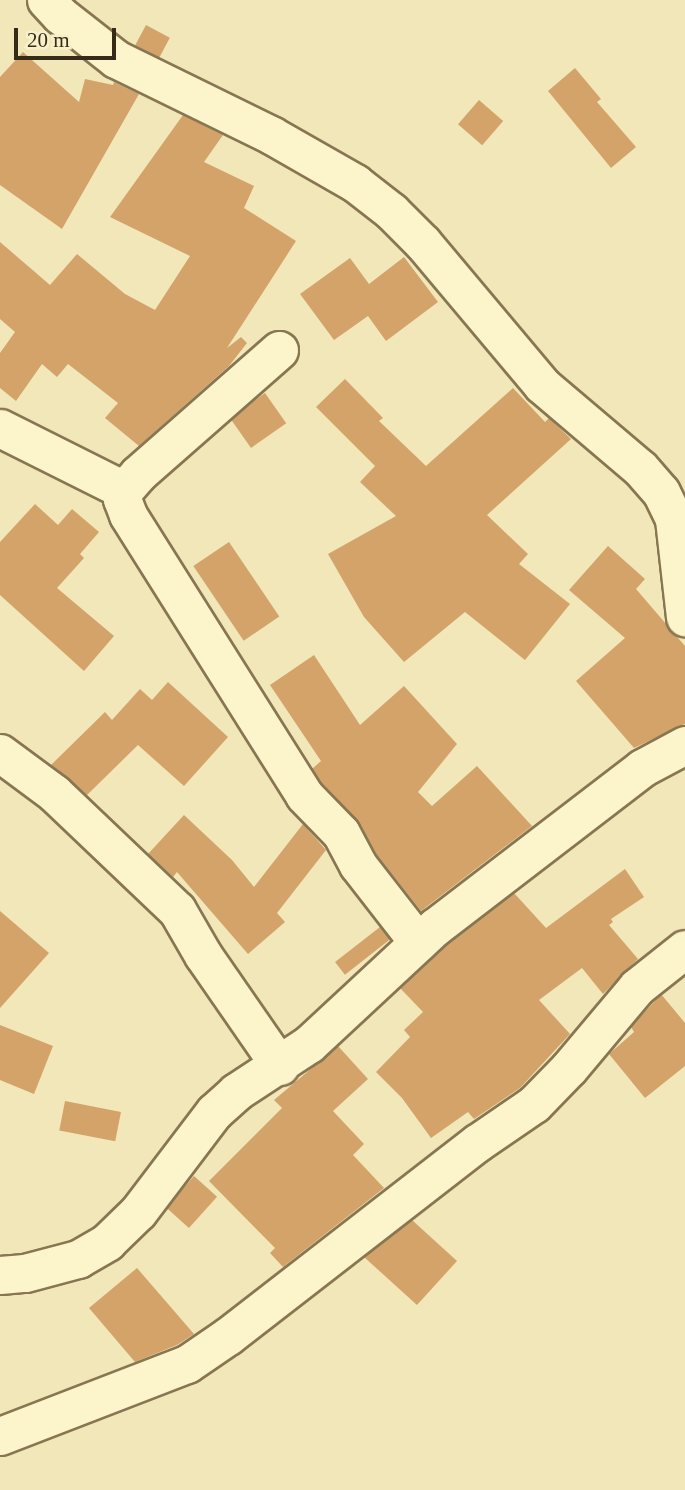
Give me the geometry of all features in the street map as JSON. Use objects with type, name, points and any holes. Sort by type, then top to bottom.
[{"type":"street","points":[[46,0],[60,15],[116,59],[271,135],[355,183],[391,211],[423,243],[542,385],[640,468],[661,492],[674,519],[685,617]]},
{"type":"street","points":[[279,349],[138,474],[124,490],[122,499],[128,515],[303,794],[341,833],[358,865],[418,942]]},
{"type":"street","points":[[0,428],[124,490]]},
{"type":"street","points":[[0,1275],[25,1273],[78,1259],[107,1242],[138,1212],[214,1112],[236,1093],[280,1066],[309,1044],[418,942],[642,768],[685,745]]},
{"type":"street","points":[[0,753],[54,793],[177,910],[203,955],[280,1066]]},
{"type":"street","points":[[0,1436],[187,1363],[228,1336],[477,1143],[534,1104],[569,1068],[637,987],[685,949]]},
{"type":"building","points":[[146,25],[170,38],[159,58],[135,45]]},
{"type":"building","points":[[23,52],[79,102],[85,79],[113,85],[114,82],[139,94],[62,229],[0,185],[0,77]]},
{"type":"building","points":[[575,68],[601,99],[597,102],[636,147],[611,168],[548,91]]},
{"type":"building","points":[[479,100],[503,121],[482,145],[458,124]]},
{"type":"building","points":[[183,115],[223,135],[204,162],[254,186],[244,208],[296,241],[227,348],[241,337],[247,343],[229,366],[139,446],[105,418],[118,403],[68,364],[57,377],[42,364],[16,401],[0,388],[0,353],[15,332],[0,319],[0,242],[50,285],[77,254],[125,294],[155,310],[190,256],[110,217]]},
{"type":"building","points":[[404,257],[438,302],[386,341],[368,316],[334,340],[300,294],[350,258],[369,284]]},
{"type":"building","points":[[345,379],[383,418],[379,421],[426,466],[513,388],[545,422],[549,418],[571,439],[487,515],[528,554],[519,564],[570,604],[525,660],[465,612],[404,662],[364,617],[328,554],[396,516],[360,482],[375,466],[316,407]]},
{"type":"building","points":[[265,393],[286,423],[251,448],[230,418]]},
{"type":"building","points":[[35,504],[58,525],[72,509],[99,532],[80,554],[84,558],[57,588],[114,636],[84,671],[0,595],[0,542]]},
{"type":"building","points":[[229,542],[279,617],[244,641],[193,566]]},
{"type":"building","points":[[608,546],[645,579],[636,589],[685,646],[685,724],[634,748],[576,681],[625,638],[569,590]]},
{"type":"building","points":[[314,655],[360,725],[404,686],[457,744],[418,792],[432,806],[477,766],[532,826],[421,911],[376,854],[356,819],[312,769],[321,761],[270,685]]},
{"type":"building","points":[[168,682],[228,737],[184,786],[138,745],[87,795],[51,765],[105,712],[112,720],[140,689],[152,700]]},
{"type":"building","points":[[184,815],[232,860],[254,887],[303,824],[326,850],[277,913],[285,922],[248,954],[177,872],[173,877],[148,854]]},
{"type":"building","points":[[625,869],[644,897],[611,919],[613,922],[609,925],[638,959],[603,994],[582,968],[539,1000],[570,1034],[520,1088],[474,1119],[468,1112],[431,1138],[402,1098],[376,1072],[410,1037],[404,1030],[423,1012],[400,988],[449,943],[514,893],[546,928]]},
{"type":"building","points":[[0,911],[49,953],[0,1008]]},
{"type":"building","points":[[380,927],[390,940],[345,975],[335,962]]},
{"type":"building","points":[[661,994],[685,1023],[685,1066],[645,1098],[609,1054],[634,1032],[631,1027]]},
{"type":"building","points":[[0,1025],[53,1046],[34,1094],[0,1080]]},
{"type":"building","points":[[338,1046],[368,1079],[333,1111],[364,1144],[353,1155],[384,1188],[283,1267],[270,1253],[275,1248],[209,1181],[282,1108],[274,1100]]},
{"type":"building","points":[[65,1101],[121,1112],[115,1141],[59,1130]]},
{"type":"building","points":[[194,1176],[217,1197],[189,1228],[166,1207]]},
{"type":"building","points":[[412,1220],[457,1261],[417,1305],[364,1257]]},
{"type":"building","points":[[137,1268],[194,1334],[177,1345],[135,1362],[89,1308]]}]
